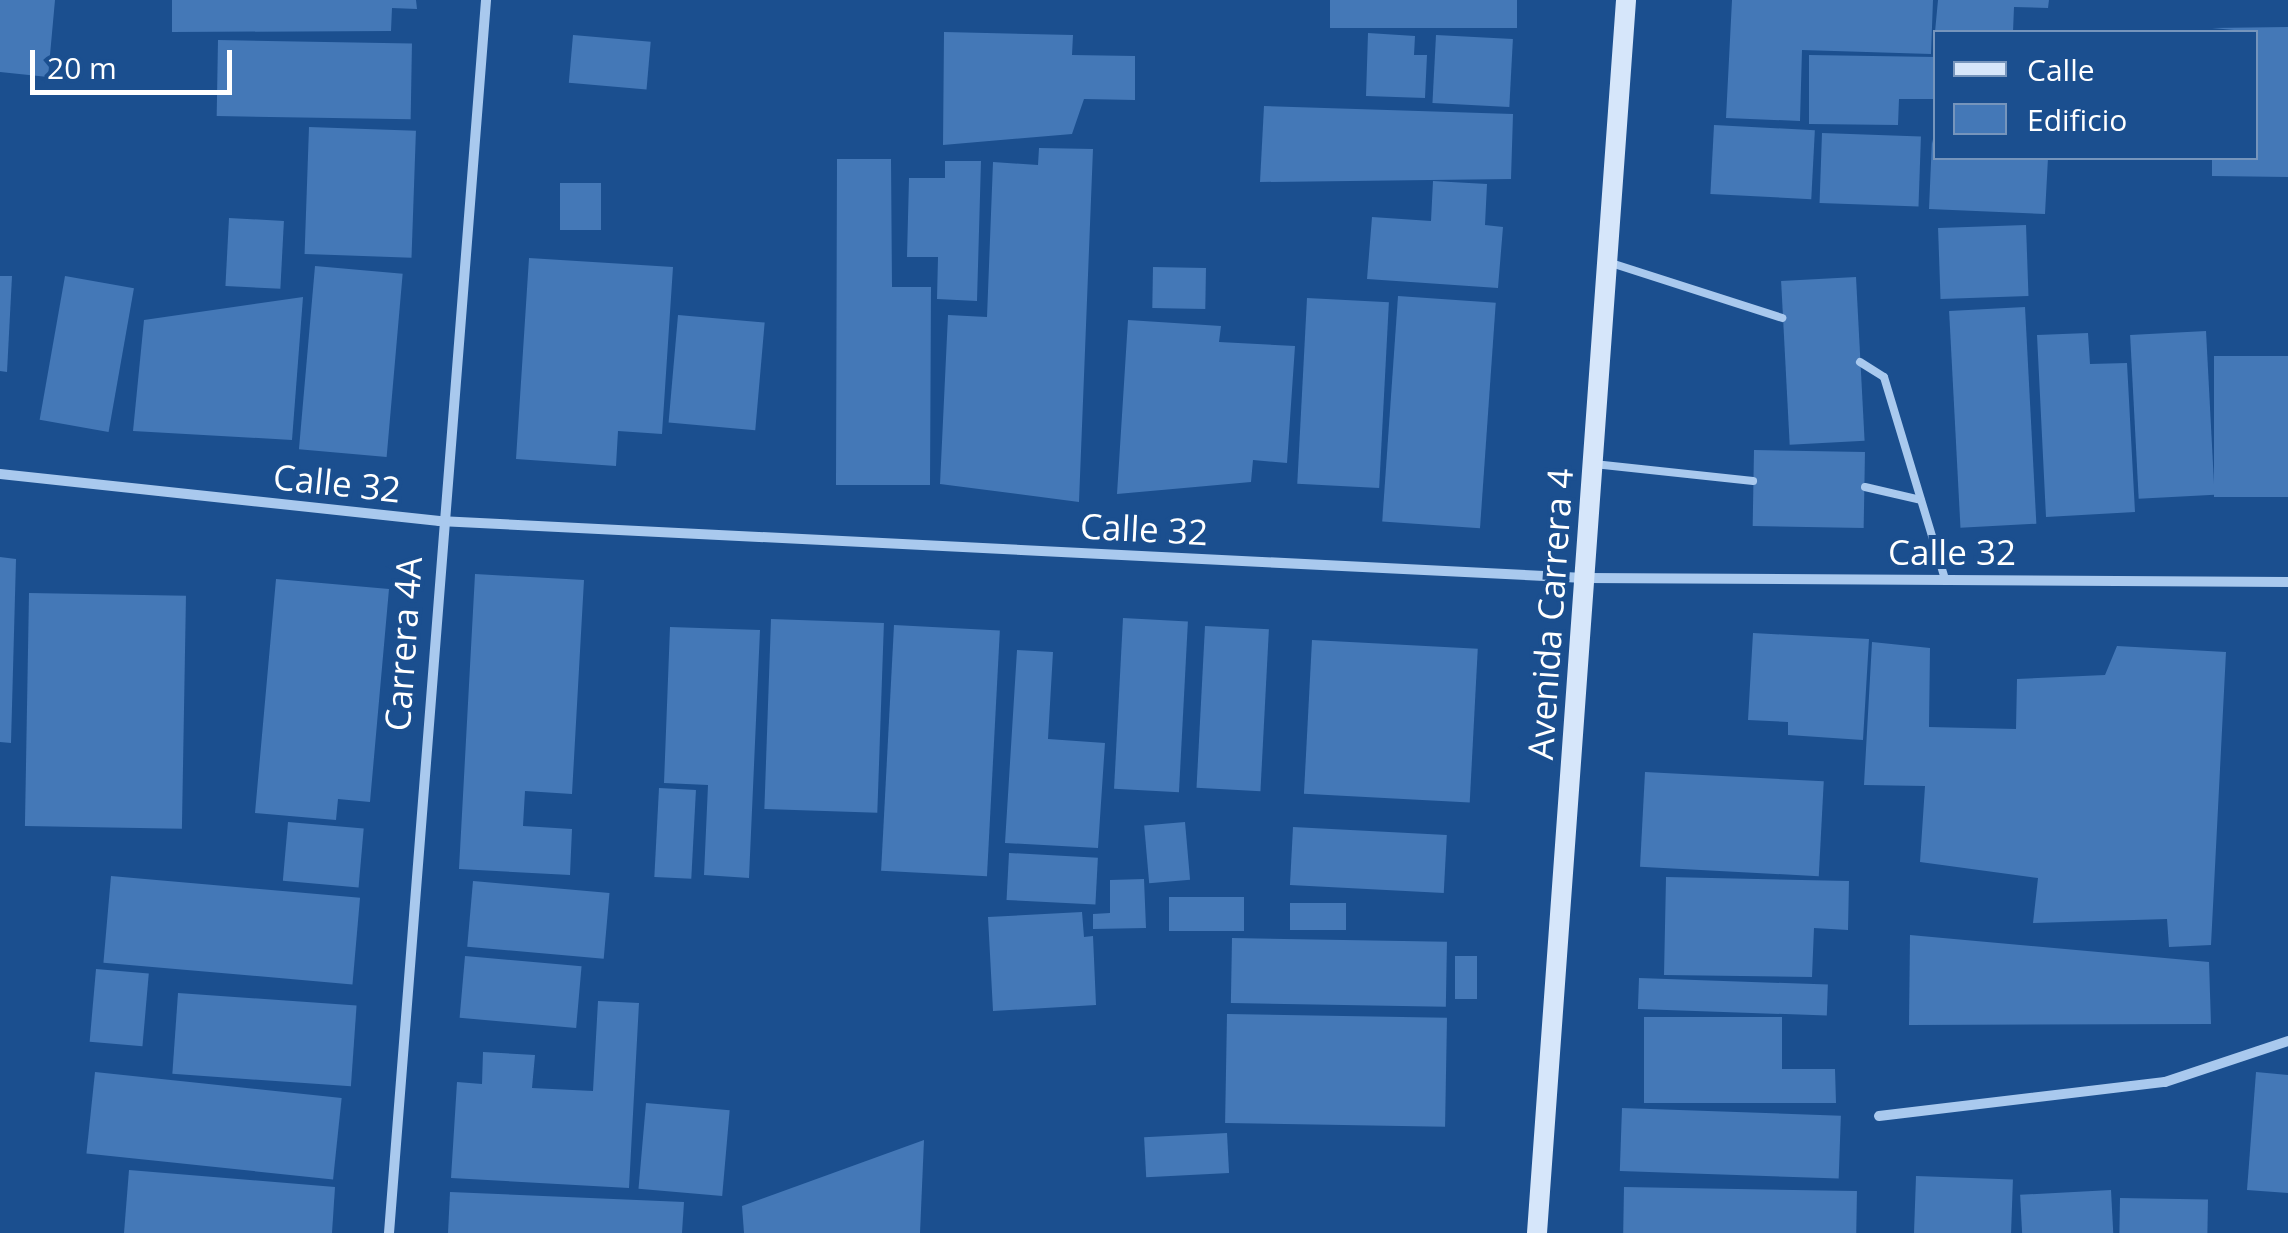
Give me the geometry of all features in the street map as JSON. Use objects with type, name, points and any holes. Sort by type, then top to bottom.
[{"type":"main road","name":"Avenida Carrera 4","points":[[1537,1233],[1626,0]]},
{"type":"street","name":"Carrera 4A","points":[[389,1233],[439,522],[486,0]]},
{"type":"street","name":"Calle 32","points":[[0,474],[439,522],[1585,578],[2288,582]]},
{"type":"street","points":[[1879,1116],[2165,1082],[2288,1041]]},
{"type":"lane","points":[[1608,262],[1782,318]]},
{"type":"lane","points":[[1860,362],[1884,377],[1945,579]]},
{"type":"lane","points":[[1593,464],[1753,481]]},
{"type":"lane","points":[[1864,487],[1921,500]]},
{"type":"building","points":[[0,0],[55,0],[48,77],[0,72]]},
{"type":"building","points":[[172,0],[416,0],[417,9],[392,8],[391,31],[172,32]]},
{"type":"building","points":[[1330,0],[1517,0],[1517,28],[1330,28]]},
{"type":"building","points":[[1732,0],[1933,0],[1931,54],[1802,50],[1800,121],[1726,118]]},
{"type":"building","points":[[1938,0],[2049,0],[2048,8],[2014,7],[2013,30],[1935,30]]},
{"type":"building","points":[[2288,27],[2288,177],[2212,176],[2212,160],[2258,160],[2258,30],[2212,28]]},
{"type":"building","points":[[944,32],[1073,35],[1072,55],[1135,56],[1135,100],[1084,99],[1072,134],[943,145]]},
{"type":"building","points":[[1368,33],[1415,36],[1414,55],[1427,55],[1425,98],[1366,96]]},
{"type":"building","points":[[573,35],[651,42],[647,90],[569,83]]},
{"type":"building","points":[[1436,35],[1513,39],[1509,107],[1432,103]]},
{"type":"building","points":[[218,40],[412,43],[411,119],[217,116]]},
{"type":"building","points":[[1809,55],[1933,57],[1933,99],[1899,99],[1898,125],[1809,124]]},
{"type":"building","points":[[1264,106],[1513,114],[1511,179],[1260,182]]},
{"type":"building","points":[[1714,125],[1815,130],[1811,199],[1710,194]]},
{"type":"building","points":[[309,127],[416,131],[412,258],[305,254]]},
{"type":"building","points":[[1822,133],[1921,136],[1918,206],[1820,203]]},
{"type":"building","points":[[1932,139],[1933,160],[2048,160],[2045,214],[1929,209]]},
{"type":"building","points":[[1039,148],[1093,149],[1079,502],[940,484],[948,315],[987,317],[993,162],[1038,165]]},
{"type":"building","points":[[837,159],[891,159],[892,287],[931,287],[930,485],[836,485]]},
{"type":"building","points":[[945,161],[981,161],[977,301],[937,299],[938,257],[907,257],[909,178],[945,178]]},
{"type":"building","points":[[1433,181],[1487,184],[1485,225],[1503,227],[1498,288],[1367,279],[1372,217],[1431,221]]},
{"type":"building","points":[[560,183],[601,183],[601,230],[560,230]]},
{"type":"building","points":[[229,218],[284,221],[280,289],[225,286]]},
{"type":"building","points":[[2026,225],[2028,296],[1941,299],[1938,228]]},
{"type":"building","points":[[529,258],[673,267],[662,434],[618,431],[616,466],[516,459]]},
{"type":"building","points":[[315,266],[403,274],[387,457],[299,449]]},
{"type":"building","points":[[1153,267],[1206,268],[1205,309],[1152,308]]},
{"type":"building","points":[[0,276],[12,276],[7,372],[0,371]]},
{"type":"building","points":[[65,276],[134,288],[109,432],[40,420]]},
{"type":"building","points":[[1856,277],[1865,441],[1790,445],[1781,281]]},
{"type":"building","points":[[1398,296],[1496,303],[1480,528],[1382,521]]},
{"type":"building","points":[[303,297],[292,440],[133,431],[144,320]]},
{"type":"building","points":[[1307,298],[1389,302],[1379,488],[1297,484]]},
{"type":"building","points":[[2025,307],[2036,524],[1960,528],[1949,311]]},
{"type":"building","points":[[678,315],[765,323],[755,430],[669,423]]},
{"type":"building","points":[[1128,320],[1221,326],[1219,342],[1295,346],[1287,463],[1253,460],[1251,482],[1117,494]]},
{"type":"building","points":[[2206,331],[2215,495],[2139,499],[2130,335]]},
{"type":"building","points":[[2088,333],[2090,364],[2127,363],[2135,512],[2046,517],[2037,335]]},
{"type":"building","points":[[2214,356],[2288,356],[2288,497],[2214,497]]},
{"type":"building","points":[[1754,450],[1865,452],[1864,528],[1753,526]]},
{"type":"building","points":[[0,557],[16,559],[11,743],[0,742]]},
{"type":"building","points":[[475,574],[584,580],[572,794],[525,791],[523,826],[572,829],[570,875],[459,869]]},
{"type":"building","points":[[276,579],[389,589],[370,802],[338,799],[336,820],[255,813]]},
{"type":"building","points":[[29,593],[186,596],[182,829],[25,826]]},
{"type":"building","points":[[1123,618],[1188,621],[1179,792],[1114,789]]},
{"type":"building","points":[[771,619],[884,623],[877,813],[764,809]]},
{"type":"building","points":[[894,625],[1000,631],[987,876],[881,871]]},
{"type":"building","points":[[1205,626],[1269,629],[1260,791],[1197,788]]},
{"type":"building","points":[[670,627],[760,630],[749,878],[704,875],[708,785],[664,783]]},
{"type":"building","points":[[1753,633],[1869,639],[1863,740],[1788,735],[1788,722],[1748,720]]},
{"type":"building","points":[[1312,640],[1478,649],[1470,802],[1304,794]]},
{"type":"building","points":[[1872,642],[1930,648],[1929,727],[2016,729],[2017,679],[2105,675],[2117,646],[2226,652],[2211,945],[2169,947],[2167,919],[2033,923],[2038,878],[1920,862],[1925,786],[1864,785]]},
{"type":"building","points":[[1017,650],[1053,652],[1048,739],[1105,743],[1098,848],[1005,843]]},
{"type":"building","points":[[1645,772],[1824,781],[1819,876],[1640,867]]},
{"type":"building","points":[[659,788],[696,790],[691,879],[654,877]]},
{"type":"building","points":[[288,822],[364,829],[359,887],[283,881]]},
{"type":"building","points":[[1185,822],[1190,880],[1149,883],[1144,826]]},
{"type":"building","points":[[1293,827],[1447,835],[1444,893],[1290,885]]},
{"type":"building","points":[[1009,853],[1098,858],[1095,905],[1007,900]]},
{"type":"building","points":[[111,876],[360,898],[352,984],[103,963]]},
{"type":"building","points":[[1666,877],[1849,881],[1848,930],[1814,928],[1812,977],[1664,975]]},
{"type":"building","points":[[1144,879],[1146,928],[1093,929],[1093,914],[1110,913],[1110,880]]},
{"type":"building","points":[[473,881],[609,893],[604,959],[467,947]]},
{"type":"building","points":[[1169,897],[1244,897],[1244,931],[1169,931]]},
{"type":"building","points":[[1290,903],[1346,903],[1346,930],[1290,930]]},
{"type":"building","points":[[1082,912],[1084,937],[1093,936],[1096,1005],[993,1011],[988,917]]},
{"type":"building","points":[[1910,935],[2209,962],[2211,1024],[1909,1025]]},
{"type":"building","points":[[1232,938],[1447,942],[1446,1007],[1231,1003]]},
{"type":"building","points":[[465,956],[582,966],[576,1028],[460,1018]]},
{"type":"building","points":[[1455,956],[1477,956],[1477,999],[1455,999]]},
{"type":"building","points":[[96,969],[149,974],[142,1046],[90,1042]]},
{"type":"building","points":[[1639,978],[1828,985],[1827,1016],[1638,1009]]},
{"type":"building","points":[[178,993],[357,1005],[351,1086],[172,1074]]},
{"type":"building","points":[[598,1001],[639,1003],[629,1188],[451,1178],[457,1082],[482,1084],[483,1052],[535,1055],[532,1088],[593,1091]]},
{"type":"building","points":[[1227,1014],[1447,1018],[1445,1127],[1225,1123]]},
{"type":"building","points":[[1644,1017],[1782,1017],[1782,1069],[1835,1069],[1836,1103],[1644,1103]]},
{"type":"building","points":[[95,1072],[342,1098],[333,1179],[86,1154]]},
{"type":"building","points":[[2256,1072],[2288,1075],[2288,1193],[2247,1190]]},
{"type":"building","points":[[646,1103],[730,1110],[722,1196],[639,1189]]},
{"type":"building","points":[[1622,1108],[1841,1116],[1839,1179],[1620,1171]]},
{"type":"building","points":[[1227,1133],[1229,1173],[1146,1177],[1144,1137]]},
{"type":"building","points":[[924,1140],[920,1233],[744,1233],[742,1206]]},
{"type":"building","points":[[129,1170],[335,1187],[332,1233],[124,1233]]},
{"type":"building","points":[[1916,1176],[2013,1179],[2011,1233],[1914,1233]]},
{"type":"building","points":[[1624,1187],[1857,1191],[1856,1233],[1623,1233]]},
{"type":"building","points":[[2111,1190],[2113,1233],[2022,1233],[2020,1195]]},
{"type":"building","points":[[450,1192],[684,1202],[682,1233],[448,1233]]},
{"type":"building","points":[[2120,1198],[2208,1200],[2207,1233],[2119,1233]]}]
